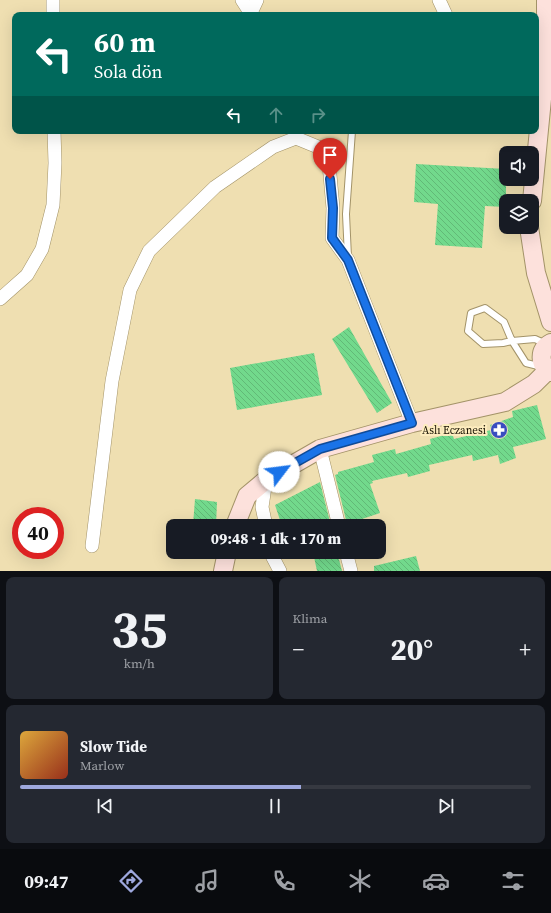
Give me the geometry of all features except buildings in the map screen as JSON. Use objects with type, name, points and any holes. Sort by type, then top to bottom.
[{"type":"street","points":[[53,0],[53,12]]},
{"type":"street","points":[[242,0],[248,12]]},
{"type":"street","points":[[251,12],[257,0]]},
{"type":"street","points":[[439,0],[445,12]]},
{"type":"street","points":[[539,89],[546,0]]},
{"type":"street","points":[[0,299],[27,275],[42,249],[53,205],[55,163],[54,134]]},
{"type":"street","points":[[532,194],[536,134]]},
{"type":"street","points":[[92,546],[112,381],[130,290],[150,251],[214,187],[273,147],[296,138],[318,146],[329,164],[333,208],[332,238],[348,260],[412,423]]},
{"type":"street","points":[[530,234],[536,273],[551,322]]},
{"type":"street","points":[[238,519],[247,496],[266,480],[320,449],[412,423],[505,402],[534,384],[548,370],[541,358],[544,348],[549,344]]},
{"type":"street","points":[[320,449],[337,519]]},
{"type":"street","points":[[265,519],[262,507],[266,480]]},
{"type":"street","points":[[223,571],[226,559]]},
{"type":"street","points":[[274,559],[280,571]]},
{"type":"street","points":[[348,559],[351,571]]},
{"type":"lane","points":[[348,260],[346,214],[352,134]]},
{"type":"lane","points":[[548,370],[526,364],[512,341],[504,322],[485,308],[471,313],[468,331],[483,344],[512,341],[535,340],[549,344]]},
{"type":"place","name":"Aslı Eczanesi","points":[[499,430]]},
{"type":"route","points":[[279,472],[320,449],[412,423],[348,260],[332,238],[333,208],[330,179]]}]
